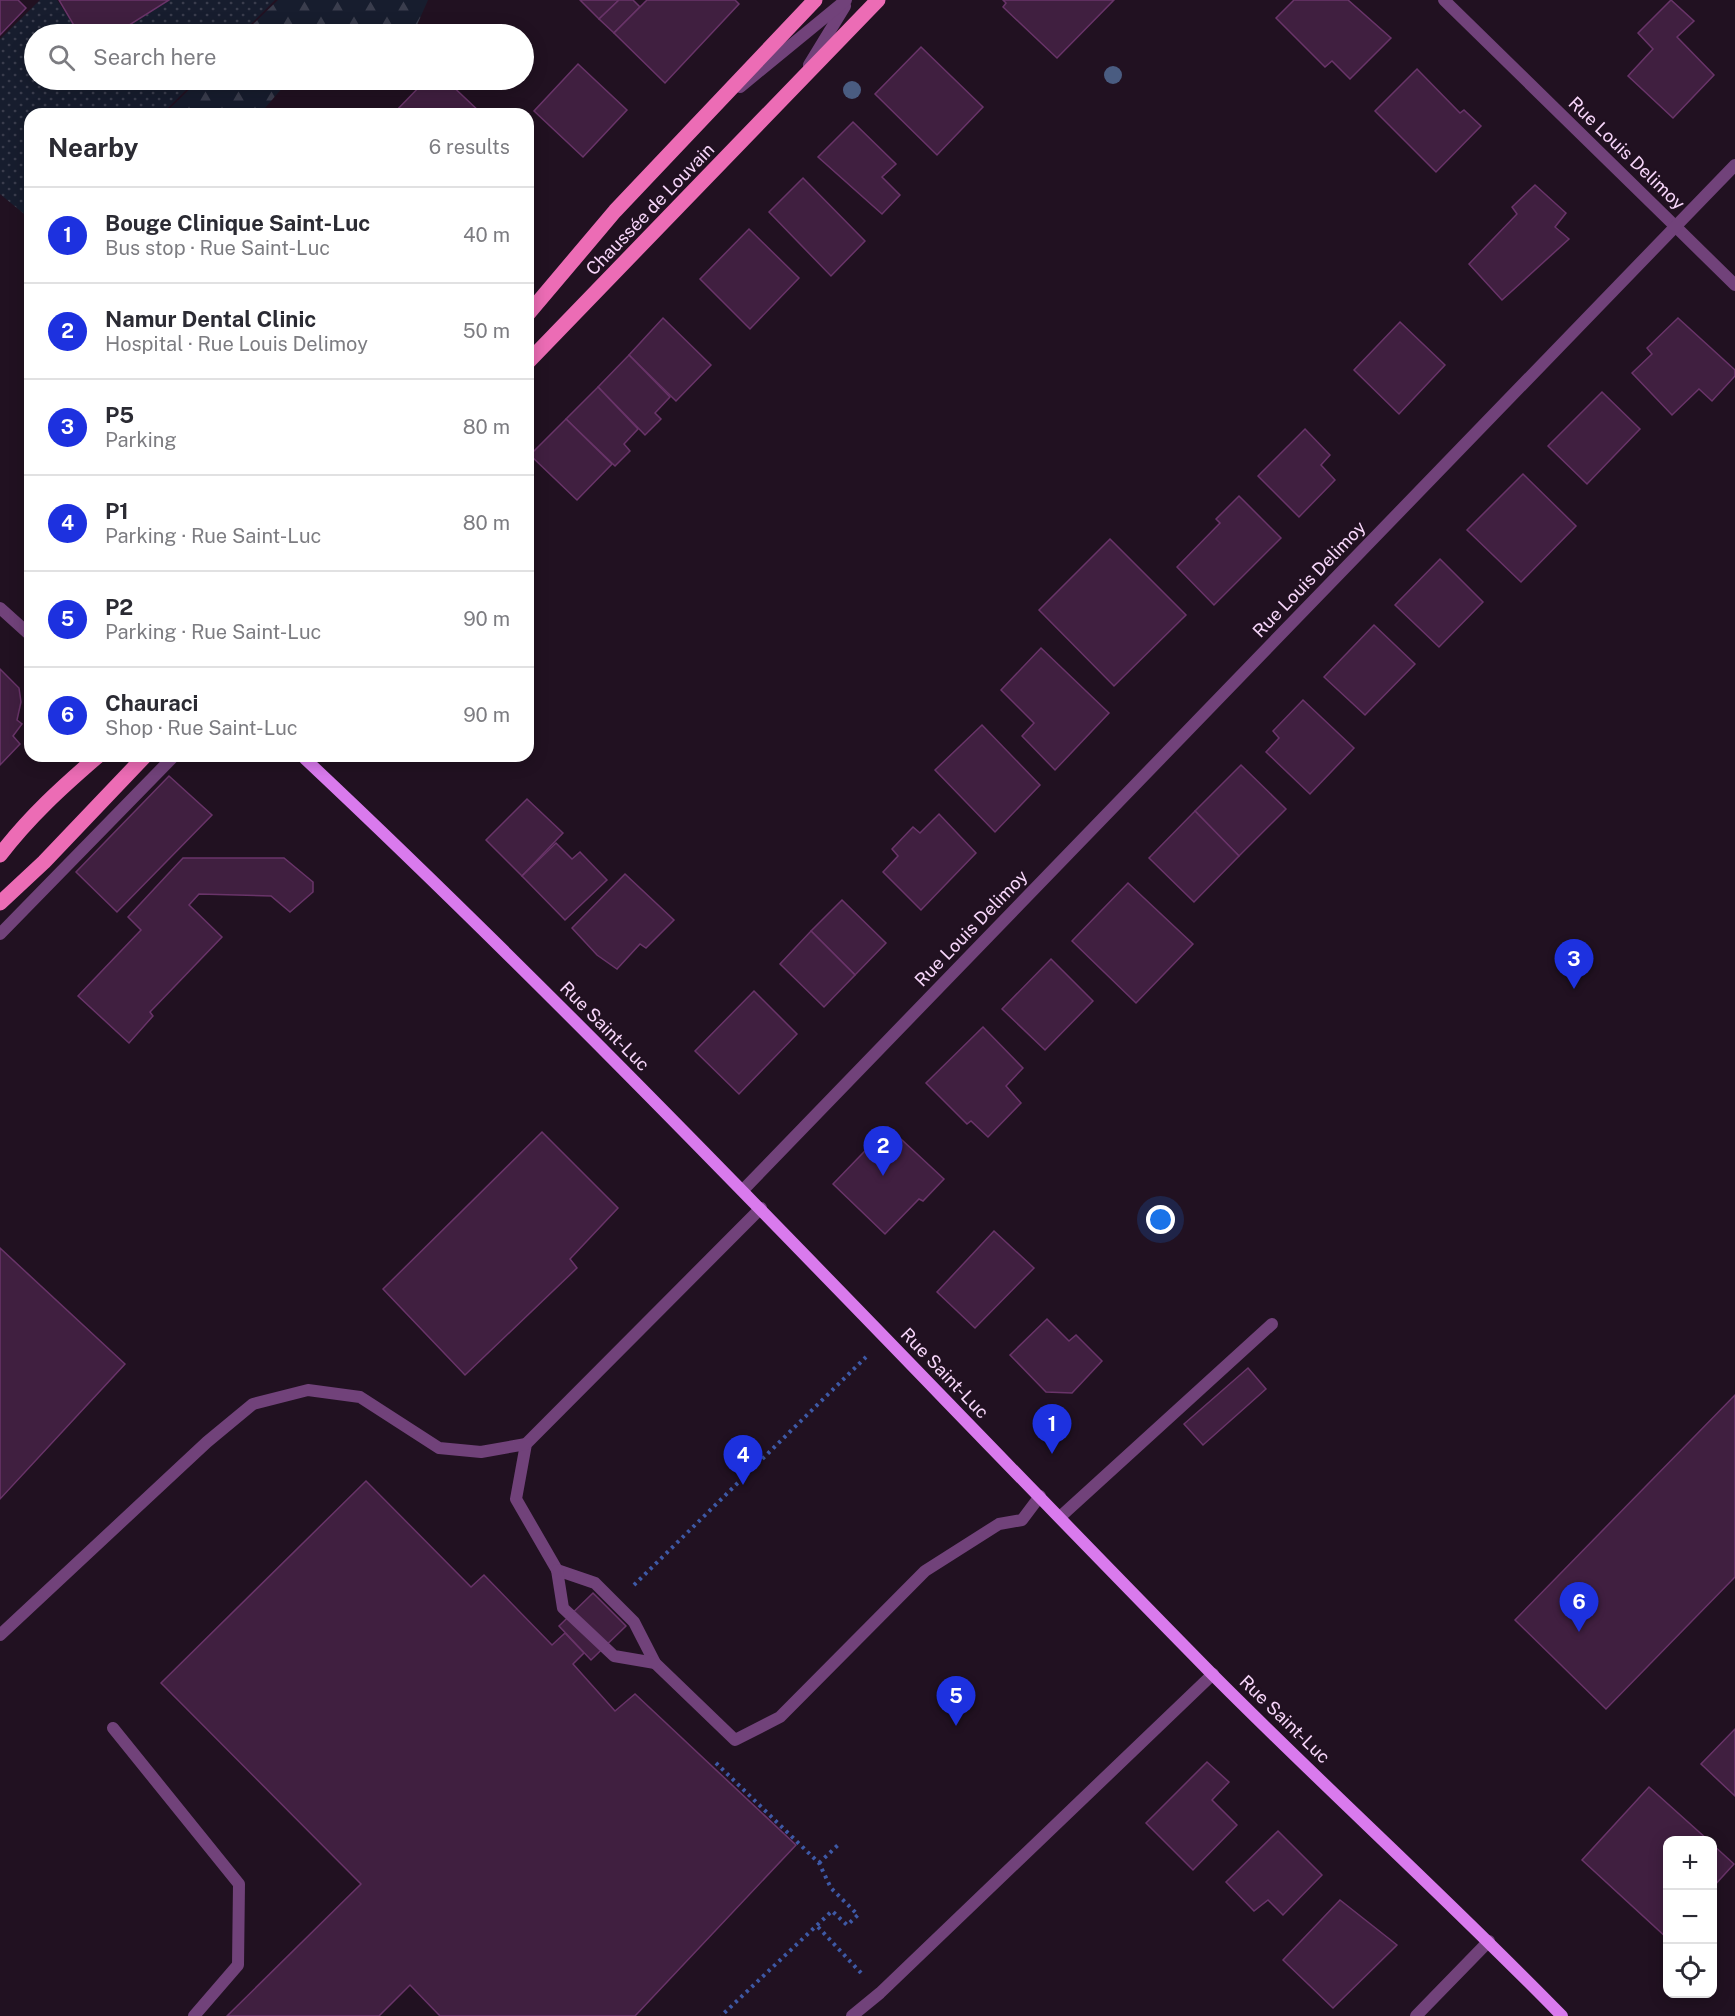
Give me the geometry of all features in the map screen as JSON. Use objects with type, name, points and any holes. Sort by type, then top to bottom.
[{"type":"main road","name":"Chaussée de Louvain","points":[[534,307],[615,212],[814,0]]},
{"type":"main road","name":"Chaussée de Louvain","points":[[534,356],[878,0]]},
{"type":"main road","points":[[0,855],[21,828],[56,791],[91,762]]},
{"type":"main road","points":[[0,903],[44,862],[139,762]]},
{"type":"street","name":"Chaussée de Louvain","points":[[710,112],[847,0]]},
{"type":"street","name":"Chaussée de Louvain","points":[[800,82],[847,0]]},
{"type":"street","name":"Rue Louis Delimoy","points":[[743,1190],[1675,226],[1444,0]]},
{"type":"street","points":[[1735,165],[1675,226],[1735,285]]},
{"type":"street","points":[[0,608],[24,630]]},
{"type":"street","points":[[0,934],[168,762]]},
{"type":"street","name":"Rue Saint-Luc","points":[[308,762],[431,878],[761,1208],[1213,1674],[1489,1941],[1562,2016]]},
{"type":"street","points":[[655,1663],[614,1656],[563,1608],[557,1570],[516,1499],[526,1444],[761,1208]]},
{"type":"street","points":[[1060,1517],[1272,1324]]},
{"type":"street","points":[[0,1635],[207,1442],[253,1404],[309,1390],[360,1397],[439,1448],[482,1452],[526,1444]]},
{"type":"street","points":[[557,1570],[595,1583],[634,1622],[655,1663],[735,1740],[780,1716],[925,1571],[999,1524],[1022,1520],[1040,1496]]},
{"type":"street","points":[[852,2016],[880,1993],[1213,1674]]},
{"type":"street","points":[[112,1728],[240,1884],[238,1965],[194,2016]]},
{"type":"street","points":[[1416,2016],[1489,1941]]},
{"type":"path","points":[[615,1603],[812,1413],[885,1337]]},
{"type":"path","points":[[710,1758],[819,1863],[831,1888],[858,1916],[847,1925],[832,1911],[818,1927],[722,2016]]},
{"type":"path","points":[[819,1863],[838,1845]]},
{"type":"path","points":[[818,1927],[880,1993]]},
{"type":"green space","points":[[40,0],[57,0],[73,24],[24,24],[24,90],[186,90],[168,108],[24,108],[24,214],[0,194],[0,39]]},
{"type":"green space","points":[[170,0],[275,0],[251,24],[132,24]]},
{"type":"green space","points":[[278,0],[428,0],[417,24],[253,24]]},
{"type":"green space","points":[[189,90],[280,90],[265,108],[170,108]]},
{"type":"building","points":[[0,0],[18,0],[26,8],[0,35]]},
{"type":"building","points":[[59,0],[169,0],[131,24],[73,24]]},
{"type":"building","points":[[580,0],[619,0],[599,19]]},
{"type":"building","points":[[619,0],[633,0],[640,7],[614,33],[599,19]]},
{"type":"building","points":[[647,0],[735,0],[739,4],[665,83],[614,33]]},
{"type":"building","points":[[1003,0],[1114,0],[1057,58],[1003,7],[1006,3]]},
{"type":"building","points":[[1294,0],[1348,0],[1391,38],[1350,79],[1332,61],[1325,67],[1276,18]]},
{"type":"building","points":[[1671,0],[1694,21],[1677,37],[1714,75],[1673,118],[1628,76],[1653,49],[1638,33]]},
{"type":"building","points":[[921,47],[983,107],[937,155],[875,94]]},
{"type":"building","points":[[578,64],[627,110],[583,157],[534,111]]},
{"type":"building","points":[[1417,69],[1460,113],[1464,110],[1481,126],[1436,172],[1375,111]]},
{"type":"building","points":[[416,90],[457,90],[476,108],[399,108]]},
{"type":"building","points":[[853,122],[896,164],[882,177],[900,195],[882,214],[818,157]]},
{"type":"building","points":[[803,178],[865,241],[831,276],[769,212]]},
{"type":"building","points":[[1535,185],[1566,213],[1555,227],[1569,239],[1502,300],[1469,264],[1517,214],[1512,207]]},
{"type":"building","points":[[749,229],[799,278],[750,329],[700,279]]},
{"type":"building","points":[[663,318],[711,365],[676,401],[629,355]]},
{"type":"building","points":[[1678,318],[1735,370],[1735,376],[1712,401],[1699,389],[1672,415],[1632,373],[1652,354],[1647,348]]},
{"type":"building","points":[[1400,322],[1445,365],[1399,414],[1354,370]]},
{"type":"building","points":[[629,355],[670,397],[655,413],[661,419],[645,435],[598,387]]},
{"type":"building","points":[[598,387],[638,429],[624,444],[630,451],[615,466],[566,419]]},
{"type":"building","points":[[1602,392],[1640,429],[1587,484],[1548,446]]},
{"type":"building","points":[[566,419],[612,464],[577,500],[534,459],[534,451]]},
{"type":"building","points":[[1305,429],[1330,455],[1321,465],[1335,480],[1299,517],[1258,476]]},
{"type":"building","points":[[1523,474],[1576,526],[1521,582],[1467,530]]},
{"type":"building","points":[[1239,496],[1281,538],[1214,605],[1177,567],[1220,523],[1216,519]]},
{"type":"building","points":[[1110,539],[1186,615],[1114,686],[1039,610]]},
{"type":"building","points":[[1440,559],[1483,602],[1439,647],[1395,605]]},
{"type":"building","points":[[1374,625],[1415,664],[1365,715],[1324,677]]},
{"type":"building","points":[[1041,648],[1109,713],[1055,770],[1022,736],[1034,723],[1001,690]]},
{"type":"building","points":[[0,669],[19,688],[21,702],[17,720],[22,724],[13,736],[20,744],[0,765]]},
{"type":"building","points":[[1303,700],[1354,748],[1310,794],[1266,752],[1279,738],[1273,731]]},
{"type":"building","points":[[982,725],[1040,785],[995,832],[935,770]]},
{"type":"building","points":[[1241,765],[1286,809],[1239,856],[1195,811]]},
{"type":"building","points":[[169,776],[212,815],[117,912],[76,872]]},
{"type":"building","points":[[527,799],[563,833],[522,876],[486,840]]},
{"type":"building","points":[[1195,811],[1239,856],[1194,902],[1149,858]]},
{"type":"building","points":[[939,814],[976,853],[921,910],[883,872],[898,856],[892,849],[913,827],[920,833]]},
{"type":"building","points":[[556,843],[572,859],[580,852],[607,880],[565,920],[522,876]]},
{"type":"building","points":[[183,858],[284,858],[313,882],[313,892],[290,912],[271,896],[199,894],[189,905],[222,937],[150,1012],[153,1016],[129,1043],[78,996],[141,930],[128,917]]},
{"type":"building","points":[[625,874],[674,920],[646,948],[640,944],[617,969],[597,955],[572,928]]},
{"type":"building","points":[[1128,883],[1193,944],[1136,1003],[1072,941]]},
{"type":"building","points":[[842,900],[886,943],[855,975],[811,931]]},
{"type":"building","points":[[811,931],[855,975],[824,1007],[780,964]]},
{"type":"building","points":[[1051,959],[1093,1001],[1045,1050],[1002,1009]]},
{"type":"building","points":[[754,991],[797,1034],[739,1094],[695,1051]]},
{"type":"building","points":[[983,1027],[1023,1068],[1006,1086],[1021,1103],[988,1137],[971,1121],[967,1124],[926,1083]]},
{"type":"building","points":[[888,1127],[944,1179],[923,1201],[919,1199],[885,1234],[833,1184]]},
{"type":"building","points":[[542,1132],[618,1208],[570,1259],[577,1268],[465,1375],[383,1289]]},
{"type":"building","points":[[994,1231],[1034,1268],[975,1328],[937,1292]]},
{"type":"building","points":[[0,1248],[125,1364],[0,1499]]},
{"type":"building","points":[[1047,1319],[1069,1341],[1076,1335],[1102,1361],[1072,1393],[1046,1392],[1010,1355]]},
{"type":"building","points":[[1248,1368],[1266,1389],[1203,1445],[1184,1424]]},
{"type":"building","points":[[1735,1395],[1735,1577],[1606,1709],[1515,1620]]},
{"type":"building","points":[[366,1481],[471,1587],[484,1575],[552,1645],[565,1633],[584,1653],[573,1664],[615,1711],[635,1694],[796,1845],[635,2016],[440,2016],[410,1985],[379,2016],[227,2016],[361,1884],[161,1683]]},
{"type":"building","points":[[593,1593],[626,1626],[591,1660],[559,1626]]},
{"type":"building","points":[[1735,1729],[1735,1796],[1701,1764]]},
{"type":"building","points":[[1207,1762],[1229,1782],[1212,1800],[1237,1825],[1193,1870],[1146,1823]]},
{"type":"building","points":[[1649,1787],[1704,1836],[1663,1836],[1663,1934],[1582,1860]]},
{"type":"building","points":[[1278,1831],[1322,1875],[1283,1915],[1268,1900],[1254,1911],[1226,1882]]},
{"type":"building","points":[[1717,1849],[1734,1864],[1717,1883]]},
{"type":"building","points":[[1340,1900],[1397,1945],[1333,2008],[1283,1960]]},
{"type":"place","name":"P5","points":[[1574,989]]},
{"type":"place","name":"Namur Dental Clinic","points":[[883,1176]]},
{"type":"place","name":"Bouge Clinique Saint-Luc","points":[[1052,1454]]},
{"type":"place","name":"P1","points":[[743,1485]]},
{"type":"place","name":"Chauraci","points":[[1579,1632]]},
{"type":"place","name":"P2","points":[[956,1726]]}]
